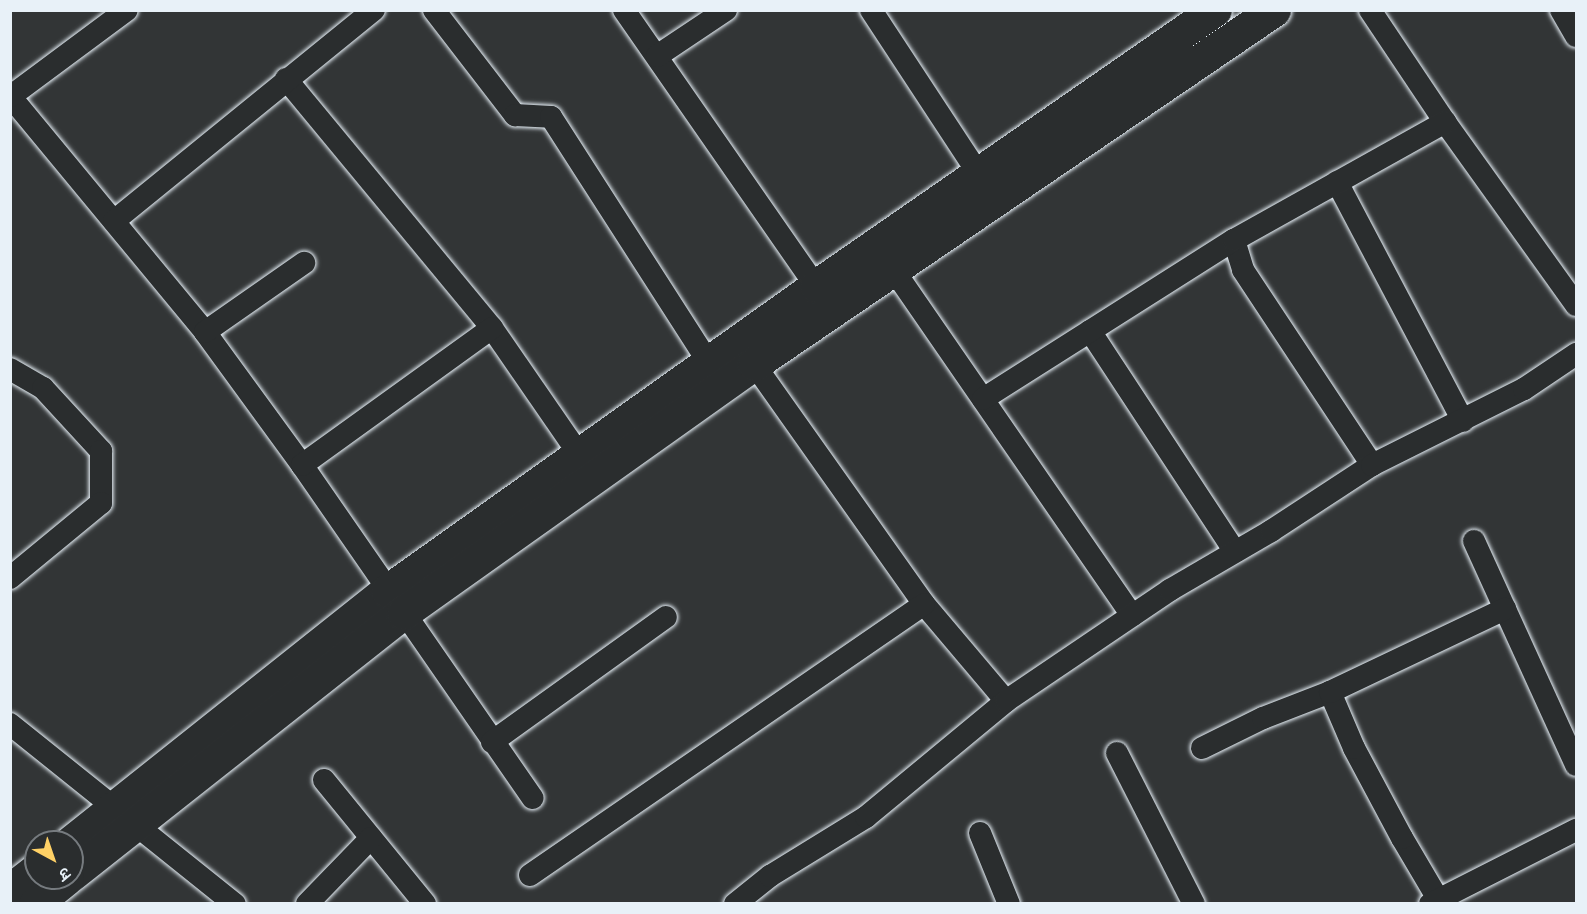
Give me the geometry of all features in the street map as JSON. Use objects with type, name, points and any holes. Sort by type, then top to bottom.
[{"type":"street","points":[[128,10],[11,96],[205,332],[302,465],[533,798]]},
{"type":"street","points":[[114,221],[286,79],[374,10]]},
{"type":"street","points":[[434,10],[515,115],[552,117],[708,362]]},
{"type":"street","points":[[624,10],[816,286]]},
{"type":"street","points":[[657,56],[726,10]]},
{"type":"street","points":[[871,10],[987,186]]},
{"type":"street","points":[[395,602],[893,269],[987,186],[1215,10]]},
{"type":"street","points":[[84,861],[124,816],[579,454],[816,286],[987,186],[1274,10]]},
{"type":"street","points":[[1370,10],[1445,122],[1576,305]]},
{"type":"street","points":[[1561,10],[1576,36]]},
{"type":"street","points":[[286,79],[492,328],[579,454]]},
{"type":"street","points":[[983,399],[1234,240],[1445,122]]},
{"type":"street","points":[[1337,182],[1462,421]]},
{"type":"street","points":[[1234,240],[1243,270],[1372,465]]},
{"type":"street","points":[[205,332],[304,263]]},
{"type":"street","points":[[893,269],[1132,615]]},
{"type":"street","points":[[302,465],[492,328]]},
{"type":"street","points":[[1090,331],[1235,552]]},
{"type":"street","points":[[735,903],[770,876],[866,817],[1006,701],[1132,615],[1372,465],[1524,389],[1576,354]]},
{"type":"street","points":[[754,364],[924,604],[1006,701]]},
{"type":"street","points":[[10,369],[43,388],[100,450],[101,502],[10,578]]},
{"type":"street","points":[[1474,541],[1576,765]]},
{"type":"street","points":[[530,875],[924,604]]},
{"type":"street","points":[[1202,748],[1263,718],[1329,692],[1505,609]]},
{"type":"street","points":[[492,742],[666,617]]},
{"type":"street","points":[[1329,692],[1354,748],[1434,901],[1576,830]]},
{"type":"street","points":[[10,724],[235,903]]},
{"type":"street","points":[[1117,753],[1194,903]]},
{"type":"street","points":[[324,780],[424,903]]},
{"type":"street","points":[[84,836],[124,816]]},
{"type":"street","points":[[980,834],[1009,903]]},
{"type":"street","points":[[307,903],[370,838]]},
{"type":"street","points":[[10,890],[24,879]]},
{"type":"street","points":[[35,903],[52,890]]}]
